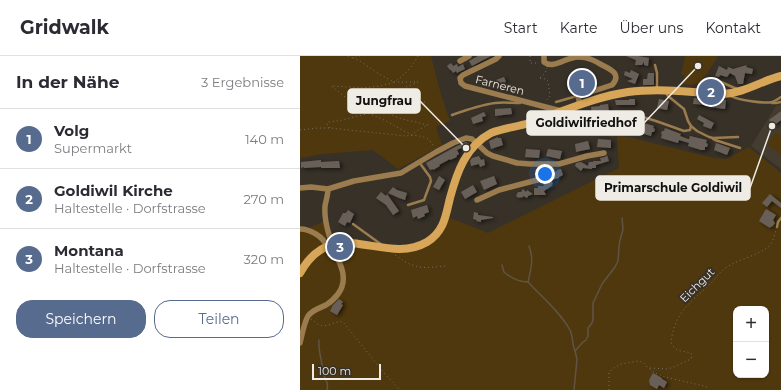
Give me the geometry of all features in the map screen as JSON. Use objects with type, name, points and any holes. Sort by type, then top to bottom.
[{"type":"street","points":[[460,61],[469,56]]},
{"type":"street","name":"Farneren","points":[[499,56],[460,78],[461,83],[465,86],[562,111]]},
{"type":"street","points":[[544,56],[543,59],[547,64],[555,64],[573,57],[584,57],[596,61],[615,74],[615,82],[612,85],[578,96],[580,105]]},
{"type":"street","points":[[300,273],[310,259],[319,251],[342,243],[355,243],[402,249],[418,246],[427,242],[438,233],[445,221],[452,190],[466,156],[486,135],[528,123],[598,99],[619,94],[640,91],[661,91],[730,94],[781,76]]},
{"type":"street","points":[[300,188],[311,187],[328,189],[354,181],[401,173],[436,152],[464,138],[471,138],[476,144],[490,154],[502,159],[524,163],[564,163],[570,160],[604,153]]},
{"type":"street","points":[[477,200],[499,190],[540,179],[546,174],[548,164]]},
{"type":"street","points":[[328,189],[325,204],[325,218],[330,246]]},
{"type":"street","points":[[300,229],[308,229],[330,246],[338,258],[342,270],[343,283],[338,293],[330,303],[313,311],[308,316],[300,343]]},
{"type":"lane","points":[[655,64],[661,91],[684,109],[691,126],[708,137],[740,148]]},
{"type":"lane","points":[[714,79],[741,91]]},
{"type":"lane","points":[[730,94],[735,98],[748,101],[771,103],[781,102]]},
{"type":"lane","points":[[556,102],[578,96]]},
{"type":"lane","points":[[771,103],[781,98]]},
{"type":"lane","points":[[452,115],[467,109],[496,103],[527,102]]},
{"type":"lane","points":[[617,117],[631,117],[636,115],[656,120],[684,131],[690,130],[691,126]]},
{"type":"lane","points":[[713,138],[738,137]]},
{"type":"lane","points":[[408,205],[424,200],[431,181],[430,177],[419,162]]},
{"type":"lane","points":[[777,227],[781,218]]},
{"type":"lane","points":[[353,224],[386,248]]},
{"type":"path","points":[[348,56],[360,61],[394,82]]},
{"type":"path","points":[[354,58],[360,56]]},
{"type":"path","points":[[394,82],[410,69],[418,56]]},
{"type":"path","points":[[530,56],[530,63],[547,64],[545,73],[539,78],[547,80],[550,96],[540,106]]},
{"type":"path","points":[[388,113],[425,102],[414,101],[421,97],[394,92],[418,82],[394,82],[367,88],[332,86],[364,111],[412,135],[423,137],[430,141],[436,152]]},
{"type":"path","points":[[300,130],[330,128],[406,136],[412,135],[428,125],[401,119],[388,113],[358,107]]},
{"type":"path","points":[[330,128],[327,124],[328,122],[380,111]]},
{"type":"path","name":"Eichgut","points":[[650,368],[667,370],[692,359],[691,353],[677,350],[671,343],[675,324],[683,311],[727,267],[769,246],[772,242],[777,227]]},
{"type":"path","points":[[386,248],[392,254],[413,266],[426,268],[445,266]]},
{"type":"path","points":[[308,316],[320,325],[328,326],[338,321],[342,322],[400,390]]},
{"type":"path","points":[[609,390],[609,373],[612,369],[622,364],[639,361],[644,363],[655,373],[665,377],[707,387]]},
{"type":"shaded area","points":[[300,56],[431,56],[450,121],[436,127],[442,145],[398,169],[373,150],[323,154],[300,158]]},
{"type":"shaded area","points":[[685,56],[718,57],[701,82],[692,85],[681,84],[685,76],[681,74]]},
{"type":"shaded area","points":[[781,104],[781,169],[751,146],[776,106]]},
{"type":"shaded area","points":[[776,132],[781,135],[781,155],[767,144]]},
{"type":"shaded area","points":[[617,136],[628,137],[714,158],[726,159],[749,147],[781,173],[781,390],[300,390],[300,232],[324,221],[334,234],[399,246],[417,244],[432,234],[445,216],[488,233],[619,168]]},
{"type":"building","points":[[478,56],[491,56],[472,66],[469,61]]},
{"type":"building","points":[[626,56],[649,58],[648,66],[644,65],[644,62],[642,65],[635,65],[636,60]]},
{"type":"building","points":[[451,63],[453,66],[457,64],[458,67],[463,64],[465,69],[457,73],[456,71],[453,73],[447,66]]},
{"type":"building","points":[[747,65],[746,67],[753,69],[752,74],[745,73],[743,84],[738,84],[735,76],[730,73],[727,77],[720,75],[719,77],[715,76],[719,66],[727,70],[728,67],[733,69]]},
{"type":"building","points":[[631,70],[639,74],[635,84],[627,81],[633,79],[624,75],[625,71],[630,73]]},
{"type":"building","points":[[648,73],[654,73],[654,85],[643,85],[643,79],[647,79]]},
{"type":"building","points":[[504,77],[506,82],[490,88],[488,83]]},
{"type":"building","points":[[694,98],[726,100],[725,109],[709,107],[710,105],[693,104]]},
{"type":"building","points":[[635,99],[635,105],[616,105],[615,100]]},
{"type":"building","points":[[659,99],[669,101],[667,110],[657,108]]},
{"type":"building","points":[[608,104],[609,112],[592,115],[591,107]]},
{"type":"building","points":[[511,108],[512,114],[495,116],[495,109]]},
{"type":"building","points":[[781,111],[781,120],[773,126],[769,120]]},
{"type":"building","points":[[484,112],[486,116],[482,117],[483,121],[473,124],[471,118]]},
{"type":"building","points":[[699,115],[714,123],[711,129],[703,126],[704,123],[697,119]]},
{"type":"building","points":[[640,122],[654,126],[653,128],[655,129],[651,136],[630,130],[639,129]]},
{"type":"building","points":[[665,128],[681,134],[680,136],[688,139],[690,136],[707,140],[707,147],[705,147],[705,150],[701,150],[688,146],[689,143],[679,140],[678,143],[661,138],[662,131],[664,131]]},
{"type":"building","points":[[498,137],[501,138],[503,145],[491,149],[489,141]]},
{"type":"building","points":[[598,139],[611,140],[611,148],[597,147]]},
{"type":"building","points":[[588,141],[590,149],[576,152],[575,144]]},
{"type":"building","points":[[466,142],[469,144],[457,150],[459,154],[456,156],[457,157],[450,159],[433,170],[430,170],[426,163]]},
{"type":"building","points":[[716,143],[730,148],[727,155],[714,150]]},
{"type":"building","points":[[526,149],[540,150],[539,158],[525,157]]},
{"type":"building","points":[[548,149],[562,151],[560,159],[546,156]]},
{"type":"building","points":[[607,155],[609,161],[596,165],[596,168],[583,168],[581,171],[575,166],[576,163],[581,162],[588,166],[589,162],[601,161],[600,158]]},
{"type":"building","points":[[479,156],[481,160],[484,159],[485,165],[480,167],[479,164],[471,166],[470,161],[472,158]]},
{"type":"building","points":[[321,160],[321,162],[339,161],[340,168],[301,168],[301,162]]},
{"type":"building","points":[[561,169],[563,175],[559,178],[551,180],[553,184],[551,185],[553,185],[544,191],[546,195],[534,195],[534,188],[544,186],[543,183],[554,175],[554,172]]},
{"type":"building","points":[[439,176],[445,180],[439,190],[433,187]]},
{"type":"building","points":[[494,176],[497,184],[484,190],[480,181]]},
{"type":"building","points":[[473,185],[477,192],[465,199],[461,192]]},
{"type":"building","points":[[393,187],[407,193],[405,200],[388,193]]},
{"type":"building","points":[[523,189],[526,192],[527,190],[533,194],[527,198],[523,196],[522,198],[519,198],[516,196],[518,192],[521,192]]},
{"type":"building","points":[[381,192],[386,196],[387,194],[399,211],[393,215],[386,205],[376,198]]},
{"type":"building","points":[[770,194],[781,203],[781,208],[772,201],[767,207],[762,203]]},
{"type":"building","points":[[427,205],[429,212],[424,214],[425,216],[418,219],[417,216],[413,218],[411,210]]},
{"type":"building","points":[[766,209],[776,215],[773,220],[775,223],[770,228],[759,221]]},
{"type":"building","points":[[348,210],[354,214],[350,223],[347,222],[345,226],[338,222],[343,213],[346,213]]},
{"type":"building","points":[[474,212],[478,213],[478,215],[493,218],[481,220],[481,222],[476,221],[477,220],[473,219]]},
{"type":"building","points":[[339,299],[343,302],[341,304],[343,305],[337,315],[330,311]]},
{"type":"building","points":[[653,373],[667,382],[664,388],[659,385],[657,389],[650,385],[649,380]]},
{"type":"waterway","points":[[574,390],[577,359],[575,351],[588,336],[588,328],[593,319],[593,303],[602,284],[618,261],[620,240],[623,230],[622,218]]},
{"type":"waterway","points":[[528,282],[532,260],[529,246]]},
{"type":"waterway","points":[[502,265],[504,272],[515,279],[528,282],[556,311],[570,330],[575,351]]},
{"type":"waterway","points":[[319,340],[319,350],[323,373],[328,387],[327,390]]},
{"type":"place","name":"Goldiwilfriedhof","points":[[698,66]]},
{"type":"place","name":"Volg","points":[[582,83]]},
{"type":"place","name":"Goldiwil Kirche","points":[[711,92]]},
{"type":"place","name":"Primarschule Goldiwil","points":[[772,126]]},
{"type":"place","name":"Jungfrau","points":[[466,148]]},
{"type":"place","name":"Montana","points":[[340,247]]}]
